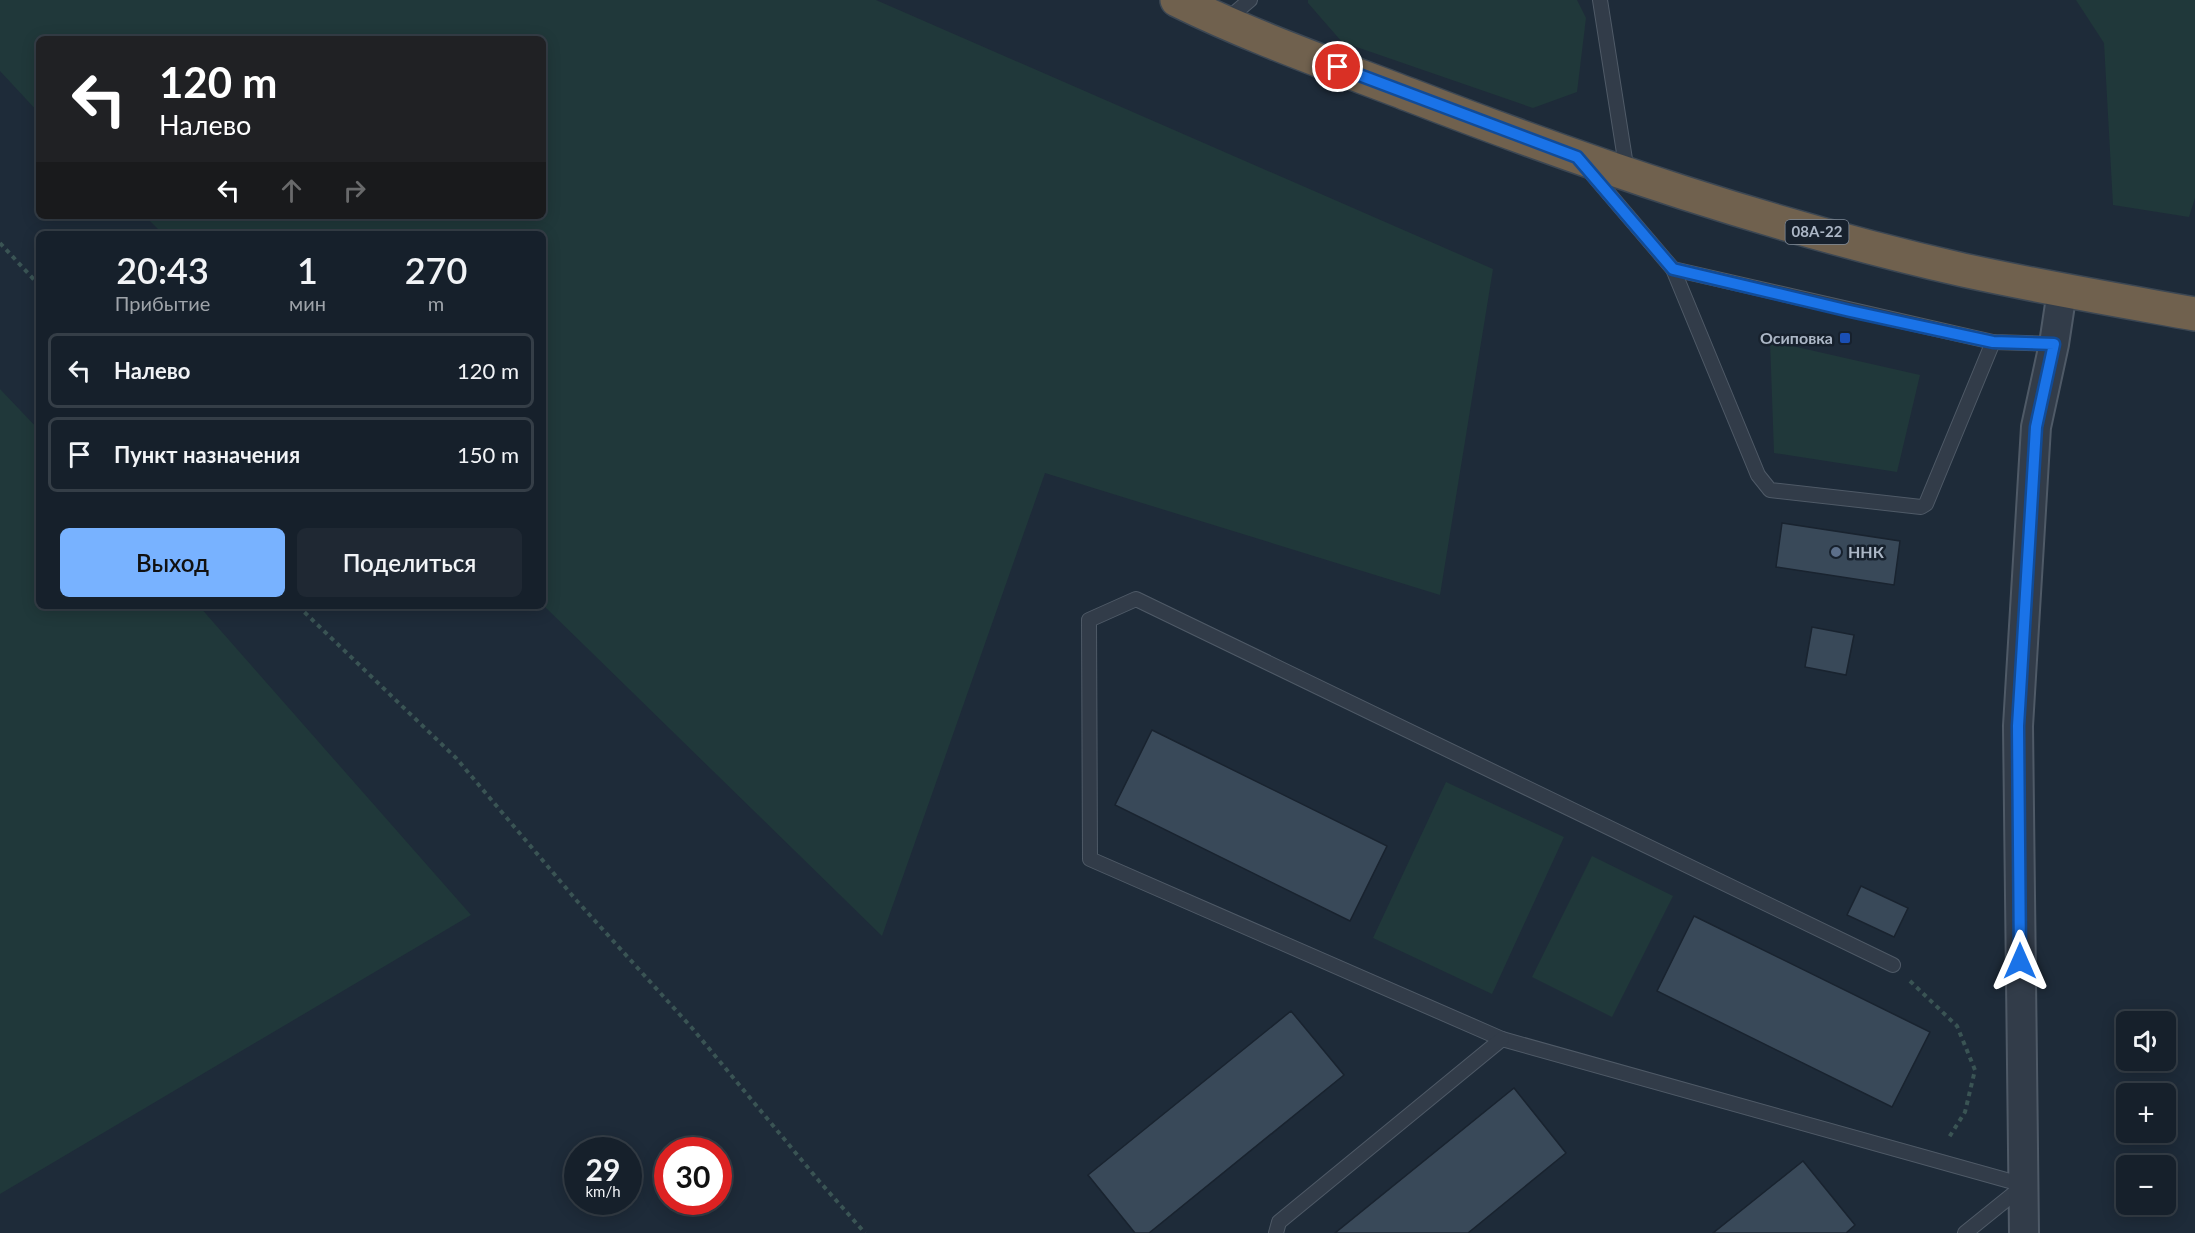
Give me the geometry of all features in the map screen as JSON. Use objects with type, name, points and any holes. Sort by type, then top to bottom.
[{"type":"highway","name":"08А-22","points":[[1177,0],[1223,22],[1492,127],[1699,197],[1829,236],[1962,269],[2062,291],[2195,314]]},
{"type":"street","points":[[2024,1233],[2018,726],[2036,427],[2054,344],[2062,291]]},
{"type":"lane","points":[[1223,22],[1250,0]]},
{"type":"lane","points":[[1600,0],[1628,174]]},
{"type":"lane","points":[[1577,157],[1673,269],[1758,475],[1770,490],[1921,507],[1926,504],[1993,342]]},
{"type":"lane","points":[[1673,269],[1993,342],[2054,344]]},
{"type":"lane","points":[[1893,965],[1136,599],[1089,620],[1090,859],[1502,1039],[2024,1185]]},
{"type":"lane","points":[[1276,1233],[1279,1222],[1502,1039]]},
{"type":"lane","points":[[1965,1233],[2024,1185]]},
{"type":"path","points":[[0,243],[36,282]]},
{"type":"path","points":[[301,609],[456,758],[577,901],[692,1028],[865,1233]]},
{"type":"path","points":[[1893,965],[1957,1026],[1975,1070],[1965,1112],[1935,1160]]},
{"type":"green space","points":[[0,0],[876,0],[1493,269],[1440,595],[1045,473],[882,936],[546,608],[546,231],[160,231],[148,219],[546,219],[546,36],[36,36],[36,110],[0,71]]},
{"type":"green space","points":[[1308,0],[1577,0],[1586,18],[1577,92],[1533,108],[1342,42],[1308,3]]},
{"type":"green space","points":[[2076,0],[2195,0],[2195,198],[2189,217],[2113,205],[2104,43]]},
{"type":"green space","points":[[1770,341],[1920,375],[1897,472],[1774,453]]},
{"type":"green space","points":[[0,389],[36,427],[36,609],[202,609],[471,915],[0,1194]]},
{"type":"green space","points":[[1446,782],[1564,837],[1492,994],[1373,938]]},
{"type":"green space","points":[[1592,856],[1673,896],[1612,1017],[1532,977]]},
{"type":"building","points":[[1782,523],[1900,541],[1894,585],[1776,567]]},
{"type":"building","points":[[1812,627],[1854,635],[1846,675],[1805,667]]},
{"type":"building","points":[[1152,730],[1387,846],[1350,921],[1115,805]]},
{"type":"building","points":[[1861,886],[1908,908],[1894,937],[1847,915]]},
{"type":"building","points":[[1694,916],[1930,1032],[1892,1107],[1657,991]]},
{"type":"building","points":[[1291,1011],[1344,1075],[1149,1233],[1135,1233],[1088,1175]]},
{"type":"building","points":[[1514,1088],[1566,1153],[1468,1233],[1335,1233]]},
{"type":"building","points":[[1803,1161],[1855,1225],[1846,1233],[1713,1233]]},
{"type":"place","name":"Осиповка","points":[[1845,338]]},
{"type":"place","name":"ННК","points":[[1836,552]]},
{"type":"route","points":[[1338,67],[1492,127],[1577,157],[1673,269],[1993,342],[2054,344],[2036,427],[2018,726],[2020,961]]}]
